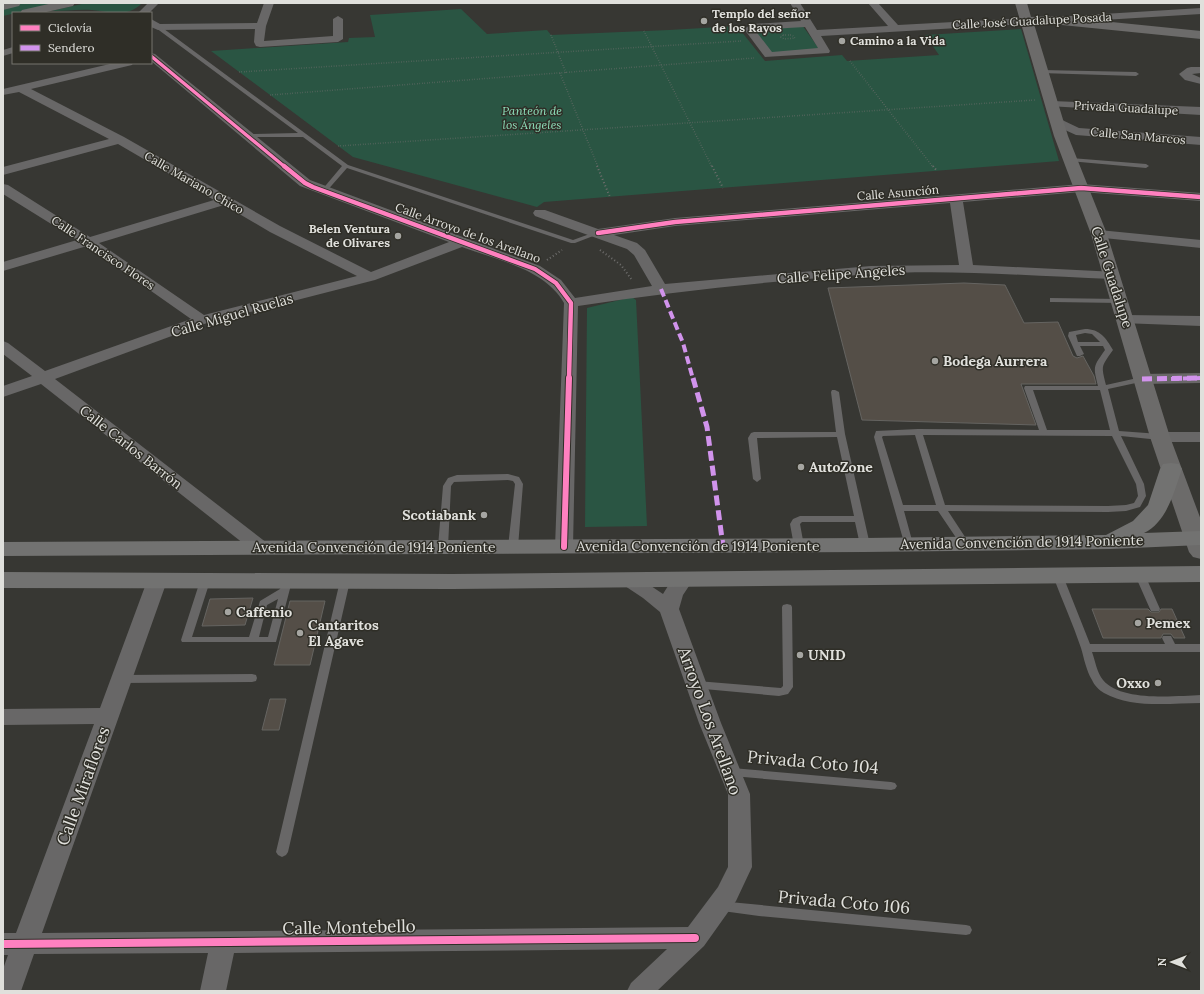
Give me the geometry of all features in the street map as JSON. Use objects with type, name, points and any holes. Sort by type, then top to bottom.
[{"type":"main road","points":[[1110,542],[1141,526],[1158,507],[1171,469]]},
{"type":"main road","name":"Avenida Convención de 1914 Poniente","points":[[3,549],[799,546],[1110,542],[1199,543]]},
{"type":"main road","points":[[3,580],[205,581],[286,586],[345,581],[683,580],[1201,574]]},
{"type":"street","points":[[3,6],[15,3]]},
{"type":"street","points":[[30,12],[69,3]]},
{"type":"street","points":[[144,12],[154,3]]},
{"type":"street","points":[[269,3],[261,26],[260,44],[338,39],[338,19]]},
{"type":"street","points":[[795,3],[812,28],[825,51],[769,55],[749,29],[752,27],[812,28]]},
{"type":"street","points":[[873,3],[895,28]]},
{"type":"street","name":"Calle Guadalupe","points":[[1021,3],[1042,72],[1047,102],[1065,130],[1071,160],[1099,234],[1160,437],[1199,543]]},
{"type":"street","name":"Calle José Guadalupe Posada","points":[[812,28],[895,28],[1201,11]]},
{"type":"street","points":[[1052,20],[1201,35]]},
{"type":"street","points":[[154,25],[261,26]]},
{"type":"street","name":"Calle Arroyo de los Arellano","points":[[152,58],[250,136],[305,183],[323,192],[535,269],[550,276],[557,282],[571,303]]},
{"type":"street","points":[[3,92],[124,64]]},
{"type":"street","points":[[1201,70],[1191,70],[1185,74],[1189,78],[1201,81]]},
{"type":"street","name":"Calle Mariano Chico","points":[[20,88],[120,140],[276,230],[370,277]]},
{"type":"street","name":"Privada Guadalupe","points":[[1047,102],[1201,111]]},
{"type":"street","name":"Calle San Marcos","points":[[1065,130],[1201,141]]},
{"type":"street","points":[[3,171],[120,140]]},
{"type":"street","name":"Calle Francisco Flores","points":[[3,188],[88,241],[202,320]]},
{"type":"street","name":"Calle Asunción","points":[[598,233],[675,222],[1081,188],[1201,197]]},
{"type":"street","points":[[956,199],[967,269]]},
{"type":"street","points":[[3,267],[224,201]]},
{"type":"street","points":[[540,213],[632,246],[640,252],[661,289]]},
{"type":"street","points":[[1099,234],[1201,244]]},
{"type":"street","name":"Calle Miguel Ruelas","points":[[3,392],[202,320],[370,277],[462,242]]},
{"type":"street","name":"Calle Felipe Ángeles","points":[[571,303],[661,289],[870,270],[967,269],[1112,275]]},
{"type":"street","points":[[564,547],[571,303]]},
{"type":"street","points":[[1126,320],[1201,321]]},
{"type":"street","name":"Calle Carlos Barrón","points":[[3,346],[260,547]]},
{"type":"street","points":[[1142,379],[1201,378]]},
{"type":"street","points":[[1160,437],[1201,437]]},
{"type":"street","name":"Arroyo Los Arellano","points":[[629,580],[650,592],[669,609],[740,794],[740,867],[727,894],[695,938],[640,991]]},
{"type":"street","points":[[669,609],[673,594],[683,580]]},
{"type":"street","name":"Calle Miraflores","points":[[8,991],[14,944],[109,716],[158,581]]},
{"type":"street","points":[[3,717],[109,716]]},
{"type":"street","name":"Calle Montebello","points":[[14,944],[695,938]]},
{"type":"street","points":[[213,991],[223,942]]},
{"type":"lane","name":"Calle Arroyo de los Arellano","points":[[154,25],[346,166],[573,242]]},
{"type":"lane","points":[[1042,72],[1136,74]]},
{"type":"lane","points":[[250,136],[303,135]]},
{"type":"lane","points":[[1071,160],[1146,166]]},
{"type":"lane","points":[[323,192],[346,166]]},
{"type":"lane","points":[[573,242],[598,233]]},
{"type":"lane","points":[[1052,300],[1120,300]]},
{"type":"lane","points":[[899,508],[1126,508],[1137,504],[1142,496],[1140,484],[1115,432],[1098,369],[1099,364],[1109,350],[1102,336],[1098,333],[1084,331],[1072,334],[1080,354]]},
{"type":"lane","points":[[1075,344],[1106,344]]},
{"type":"lane","points":[[1044,432],[1028,388],[1103,388],[1142,379]]},
{"type":"lane","points":[[835,392],[841,434],[865,545]]},
{"type":"lane","points":[[908,544],[878,436],[881,432],[1115,432],[1160,437]]},
{"type":"lane","points":[[918,432],[941,508],[964,543]]},
{"type":"lane","points":[[757,479],[752,438],[754,435],[841,434]]},
{"type":"lane","points":[[443,547],[447,486],[451,480],[457,478],[508,477],[516,479],[518,484],[513,547]]},
{"type":"lane","points":[[799,546],[795,524],[796,521],[800,519],[859,519]]},
{"type":"lane","points":[[1140,574],[1155,609]]},
{"type":"lane","points":[[1058,576],[1098,682],[1105,689],[1118,696],[1132,698],[1201,699]]},
{"type":"lane","points":[[205,581],[186,640],[272,640],[286,586]]},
{"type":"lane","points":[[282,852],[345,581]]},
{"type":"lane","points":[[253,640],[263,603],[286,586]]},
{"type":"lane","points":[[697,685],[779,692],[784,691],[788,687],[787,607]]},
{"type":"lane","points":[[1167,638],[1172,648]]},
{"type":"lane","points":[[1086,648],[1201,648]]},
{"type":"lane","points":[[122,679],[252,678]]},
{"type":"lane","name":"Privada Coto 104","points":[[732,772],[891,786]]},
{"type":"lane","name":"Privada Coto 106","points":[[718,906],[966,930]]},
{"type":"path","points":[[644,32],[723,188]]},
{"type":"path","points":[[551,35],[566,72]]},
{"type":"path","points":[[239,72],[741,41]]},
{"type":"path","points":[[270,95],[754,58]]},
{"type":"path","points":[[850,61],[938,171]]},
{"type":"path","points":[[560,73],[610,197]]},
{"type":"path","points":[[337,146],[889,110],[1047,102]]},
{"type":"path","points":[[1201,175],[1201,181]]},
{"type":"path","points":[[535,269],[573,242],[600,250],[622,265],[641,292]]},
{"type":"green space","points":[[25,3],[59,3],[20,12],[12,12],[12,14],[3,16],[3,8]]},
{"type":"green space","points":[[86,3],[142,3],[137,8],[125,12],[92,10],[51,11]]},
{"type":"green space","name":"Panteón de los Ángeles","points":[[461,9],[487,34],[547,30],[551,35],[737,26],[765,61],[842,55],[847,61],[939,55],[925,35],[1021,29],[1059,161],[544,202],[537,207],[353,157],[211,51],[348,42],[349,38],[375,37],[370,15]]},
{"type":"green space","points":[[802,25],[820,50],[771,53],[753,28]]},
{"type":"green space","points":[[632,297],[636,300],[647,526],[585,527],[587,308]]},
{"type":"building","points":[[964,283],[1005,285],[1024,323],[1058,322],[1073,356],[1077,358],[1083,356],[1094,376],[1096,384],[1021,384],[1036,425],[862,420],[828,288]]},
{"type":"building","name":"Caffenio","points":[[253,598],[245,625],[202,626],[210,599]]},
{"type":"building","name":"Cantaritos El Agave","points":[[290,601],[325,601],[310,665],[274,665]]},
{"type":"building","name":"Pemex","points":[[1092,609],[1148,609],[1151,612],[1159,612],[1161,609],[1172,609],[1185,638],[1174,638],[1171,634],[1163,634],[1161,638],[1103,638]]},
{"type":"building","points":[[270,699],[286,699],[279,730],[262,730]]},
{"type":"marked path","points":[[661,289],[683,343],[707,427],[723,546]]},
{"type":"marked path","points":[[1142,379],[1201,378]]},
{"type":"cycle path","points":[[152,57],[305,183],[535,269],[547,275],[560,287],[571,303],[564,547]]},
{"type":"cycle path","points":[[598,233],[675,222],[1081,188],[1201,197]]},
{"type":"cycle path","points":[[3,944],[695,938]]},
{"type":"place","name":"Templo del señor de los Rayos","points":[[704,21]]},
{"type":"place","name":"Camino a la Vida","points":[[842,41]]},
{"type":"place","name":"Belen Ventura de Olivares","points":[[398,236]]},
{"type":"place","name":"Bodega Aurrera","points":[[935,361]]},
{"type":"place","name":"AutoZone","points":[[801,467]]},
{"type":"place","name":"Scotiabank","points":[[484,515]]},
{"type":"place","name":"Caffenio","points":[[228,612]]},
{"type":"place","name":"Pemex","points":[[1138,623]]},
{"type":"place","name":"Cantaritos El Agave","points":[[300,633]]},
{"type":"place","name":"UNID","points":[[800,655]]},
{"type":"place","name":"Oxxo","points":[[1158,683]]}]
